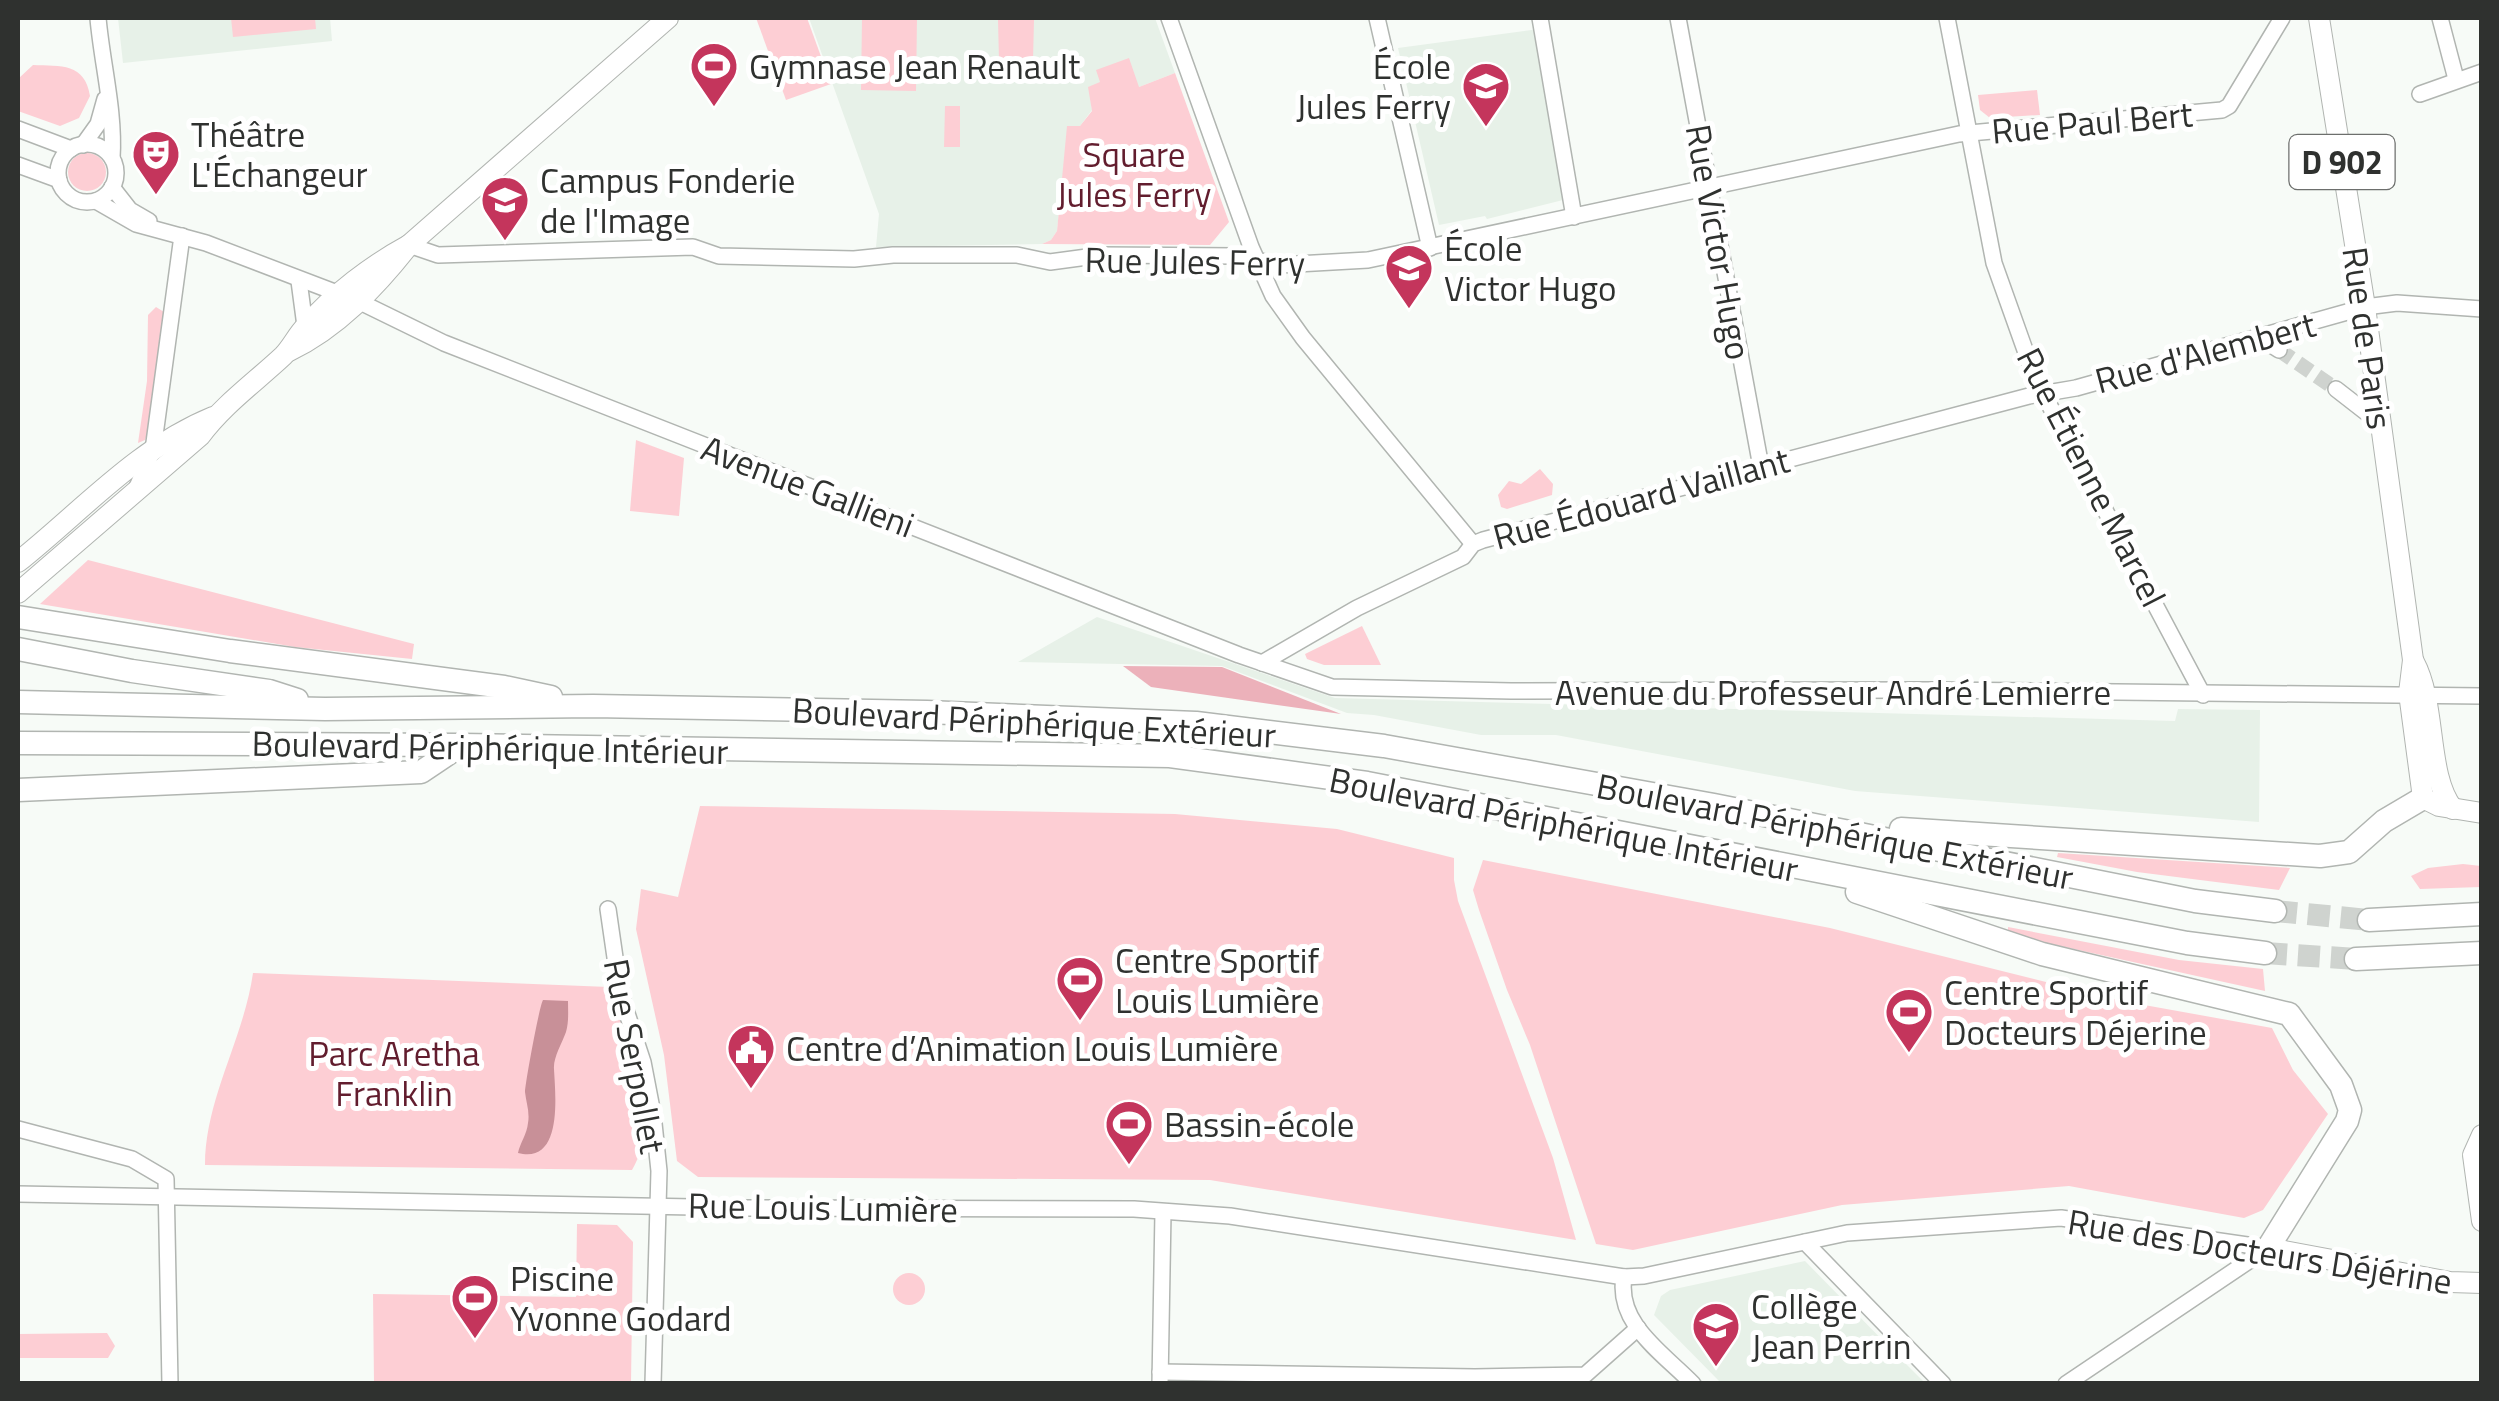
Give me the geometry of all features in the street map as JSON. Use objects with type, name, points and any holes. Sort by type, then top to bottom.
[{"type":"highway","points":[[18,617],[230,651],[504,687],[594,706]]},
{"type":"highway","points":[[18,650],[269,691],[324,709]]},
{"type":"highway","name":"Boulevard Périphérique Extérieur","points":[[18,702],[324,709],[594,706],[927,712],[1196,723],[1384,746],[1714,805],[2196,901],[2275,910]]},
{"type":"highway","name":"Boulevard Périphérique Intérieur","points":[[18,743],[1170,756],[1367,782],[2187,944],[2265,953]]},
{"type":"highway","points":[[18,790],[421,772],[461,745]]},
{"type":"highway","points":[[1714,805],[1929,832],[2320,856],[2350,852],[2384,821],[2423,798]]},
{"type":"highway","points":[[1773,864],[2042,954],[2289,1014],[2341,1085],[2350,1110],[2347,1121],[2268,1248]]},
{"type":"highway","points":[[2369,920],[2482,914]]},
{"type":"highway","points":[[2356,959],[2482,953]]},
{"type":"main road","points":[[19,591],[200,436],[214,416],[288,352],[312,340],[379,261],[409,246],[668,18]]},
{"type":"main road","name":"Rue de Paris","points":[[2319,18],[2365,307],[2418,693]]},
{"type":"main road","points":[[288,352],[306,326],[349,298]]},
{"type":"main road","points":[[18,562],[123,471],[214,416]]},
{"type":"main road","points":[[2418,693],[2423,798],[2482,813]]},
{"type":"main road","points":[[2418,693],[2442,790],[2453,808]]},
{"type":"main road","points":[[2482,1134],[2473,1155],[2482,1220]]},
{"type":"main road","name":"Rue des Docteurs Déjérine","points":[[2268,1248],[2450,1282],[2482,1283]]},
{"type":"street","points":[[98,18],[114,130],[112,158],[116,174],[112,188],[96,201],[82,202],[72,198],[60,180],[60,164],[98,124],[106,90]]},
{"type":"street","points":[[1169,18],[1273,296],[1303,338],[1474,544]]},
{"type":"street","points":[[1378,18],[1430,248]]},
{"type":"street","points":[[1540,18],[1574,217]]},
{"type":"street","name":"Rue Victor Hugo","points":[[1678,18],[1761,467]]},
{"type":"street","name":"Rue Étienne Marcel","points":[[1947,18],[1994,263],[2016,329],[2035,378],[2204,695]]},
{"type":"street","name":"Rue Paul Bert","points":[[1971,132],[2222,110],[2229,106],[2282,18]]},
{"type":"street","points":[[2440,18],[2456,78]]},
{"type":"street","points":[[2420,94],[2456,78],[2482,72]]},
{"type":"street","points":[[18,129],[77,147],[100,148],[112,158]]},
{"type":"street","name":"Rue Jules Ferry","points":[[409,246],[438,255],[693,247],[719,256],[854,259],[893,255],[1017,255],[1050,262],[1102,254],[1236,256],[1279,264],[1368,260],[1971,132]]},
{"type":"street","points":[[18,165],[60,180]]},
{"type":"street","points":[[112,188],[130,210],[160,229]]},
{"type":"street","name":"Avenue Gallieni","points":[[96,201],[136,224],[182,236],[349,298],[429,336],[1262,663]]},
{"type":"street","points":[[135,491],[153,450],[182,236]]},
{"type":"street","points":[[299,281],[306,326]]},
{"type":"street","name":"Rue d'Alembert","points":[[2045,393],[2076,388],[2365,307],[2397,303],[2482,310]]},
{"type":"street","points":[[2260,338],[2279,350]]},
{"type":"street","points":[[2336,389],[2381,424]]},
{"type":"street","name":"Rue Édouard Vaillant","points":[[1262,663],[1356,608],[1463,556],[1474,544],[2045,393]]},
{"type":"street","points":[[18,562],[19,591]]},
{"type":"street","name":"Avenue du Professeur André Lemierre","points":[[1262,663],[1332,687],[1511,692],[1930,690],[2482,696]]},
{"type":"street","name":"Rue Serpollet","points":[[608,910],[620,992],[643,1062],[653,1114],[658,1171],[653,1384]]},
{"type":"street","points":[[18,1128],[132,1159],[166,1179],[170,1384]]},
{"type":"street","name":"Rue Louis Lumière","points":[[18,1194],[1134,1209],[1230,1216],[1624,1277]]},
{"type":"street","points":[[1163,1212],[1160,1378],[1584,1375],[1638,1328]]},
{"type":"street","name":"Rue des Docteurs Déjérine","points":[[1624,1277],[1847,1233],[2060,1218],[2268,1248]]},
{"type":"street","points":[[1805,1242],[1943,1384]]},
{"type":"street","points":[[2066,1384],[2268,1248]]},
{"type":"street","points":[[1624,1277],[1622,1301],[1638,1328],[1693,1384]]},
{"type":"shaded area","points":[[118,18],[330,18],[332,41],[123,63]]},
{"type":"shaded area","points":[[809,18],[1155,18],[1175,73],[1139,87],[1101,83],[1089,87],[1092,110],[1080,126],[1068,126],[1057,231],[1051,240],[1042,244],[876,247],[879,214]]},
{"type":"shaded area","name":"École Jules Ferry","points":[[1539,29],[1567,199],[1487,219],[1485,216],[1439,225],[1398,48]]},
{"type":"shaded area","points":[[1097,617],[1335,698],[2175,721],[2178,709],[2260,710],[2259,822],[1855,791],[1556,735],[1481,735],[1347,713],[1222,666],[1018,662]]},
{"type":"shaded area","points":[[1123,666],[1222,667],[1341,714],[1151,687]]},
{"type":"shaded area","points":[[543,1000],[568,1001],[567,1028],[554,1065],[554,1124],[543,1148],[533,1154],[518,1153],[529,1115],[525,1092]]},
{"type":"shaded area","points":[[1805,1261],[1925,1383],[1721,1383],[1654,1315],[1661,1296],[1670,1290]]},
{"type":"green space","points":[[231,18],[315,18],[316,29],[233,37]]},
{"type":"green space","points":[[756,18],[807,18],[831,84],[786,100]]},
{"type":"green space","points":[[862,18],[917,18],[916,91],[861,90]]},
{"type":"green space","points":[[998,20],[1034,20],[1033,60],[999,60]]},
{"type":"green space","name":"Square Jules Ferry","points":[[1129,58],[1139,87],[1175,73],[1229,222],[1210,245],[1042,244],[1057,231],[1067,126],[1080,126],[1092,111],[1088,87],[1100,82],[1096,70]]},
{"type":"green space","points":[[33,65],[70,68],[83,77],[90,96],[79,118],[60,126],[18,111],[18,79]]},
{"type":"green space","points":[[2037,90],[2040,115],[1990,118],[1980,110],[1978,95]]},
{"type":"green space","points":[[945,106],[960,106],[960,147],[944,147]]},
{"type":"green space","points":[[87,153],[100,159],[106,172],[100,185],[87,191],[74,185],[68,172],[74,159]]},
{"type":"green space","points":[[156,307],[164,312],[150,425],[145,440],[138,443],[147,381],[148,315]]},
{"type":"green space","points":[[636,440],[684,458],[679,516],[630,511]]},
{"type":"green space","points":[[1540,469],[1553,484],[1552,495],[1507,509],[1501,507],[1498,495],[1509,481],[1521,484]]},
{"type":"green space","points":[[88,560],[414,644],[412,659],[295,647],[40,604]]},
{"type":"green space","points":[[1362,626],[1381,665],[1324,665],[1307,659],[1305,654]]},
{"type":"green space","name":"Centre Sportif Louis Lumière","points":[[700,806],[1175,814],[1337,829],[1454,858],[1458,901],[1553,1158],[1576,1240],[1210,1180],[698,1177],[677,1161],[664,1055],[636,929],[641,889],[678,897]]},
{"type":"green space","points":[[2058,853],[2290,868],[2279,890],[2137,872],[2057,857]]},
{"type":"green space","name":"Centre Sportif Docteurs Déjerine","points":[[1483,860],[1830,928],[2122,1001],[2272,1028],[2293,1070],[2328,1114],[2263,1210],[2244,1218],[2069,1186],[1842,1205],[1633,1250],[1596,1244],[1473,890]]},
{"type":"green space","points":[[2481,866],[2481,887],[2420,889],[2411,876],[2428,868]]},
{"type":"green space","points":[[2008,927],[2179,960],[2263,969],[2265,991],[2042,942],[2008,931]]},
{"type":"green space","name":"Parc Aretha Franklin","points":[[253,973],[609,987],[632,1053],[642,1104],[640,1151],[632,1170],[205,1165],[211,1116]]},
{"type":"green space","name":"Piscine Yvonne Godard","points":[[577,1224],[617,1225],[633,1242],[631,1383],[374,1383],[373,1294],[576,1297]]},
{"type":"green space","points":[[909,1273],[920,1278],[925,1289],[920,1300],[909,1305],[898,1300],[893,1289],[898,1278]]},
{"type":"green space","points":[[107,1333],[115,1346],[108,1358],[18,1358],[18,1334]]},
{"type":"tunnel","points":[[2279,350],[2336,389]]},
{"type":"tunnel","points":[[2275,911],[2369,920]]},
{"type":"tunnel","points":[[2265,953],[2356,959]]},
{"type":"place","name":"Gymnase Jean Renault","points":[[714,108]]},
{"type":"place","name":"École Jules Ferry","points":[[1486,128]]},
{"type":"place","name":"Théâtre L'Échangeur","points":[[156,196]]},
{"type":"place","name":"Campus Fonderie de l'Image","points":[[505,242]]},
{"type":"place","name":"École Victor Hugo","points":[[1409,310]]},
{"type":"place","name":"Centre Sportif Louis Lumière","points":[[1080,1022]]},
{"type":"place","name":"Centre Sportif Docteurs Déjerine","points":[[1909,1054]]},
{"type":"place","name":"Centre d’Animation Louis Lumière","points":[[751,1090]]},
{"type":"place","name":"Bassin-école","points":[[1129,1166]]},
{"type":"place","name":"Piscine Yvonne Godard","points":[[475,1340]]},
{"type":"place","name":"Collège Jean Perrin","points":[[1716,1368]]}]
